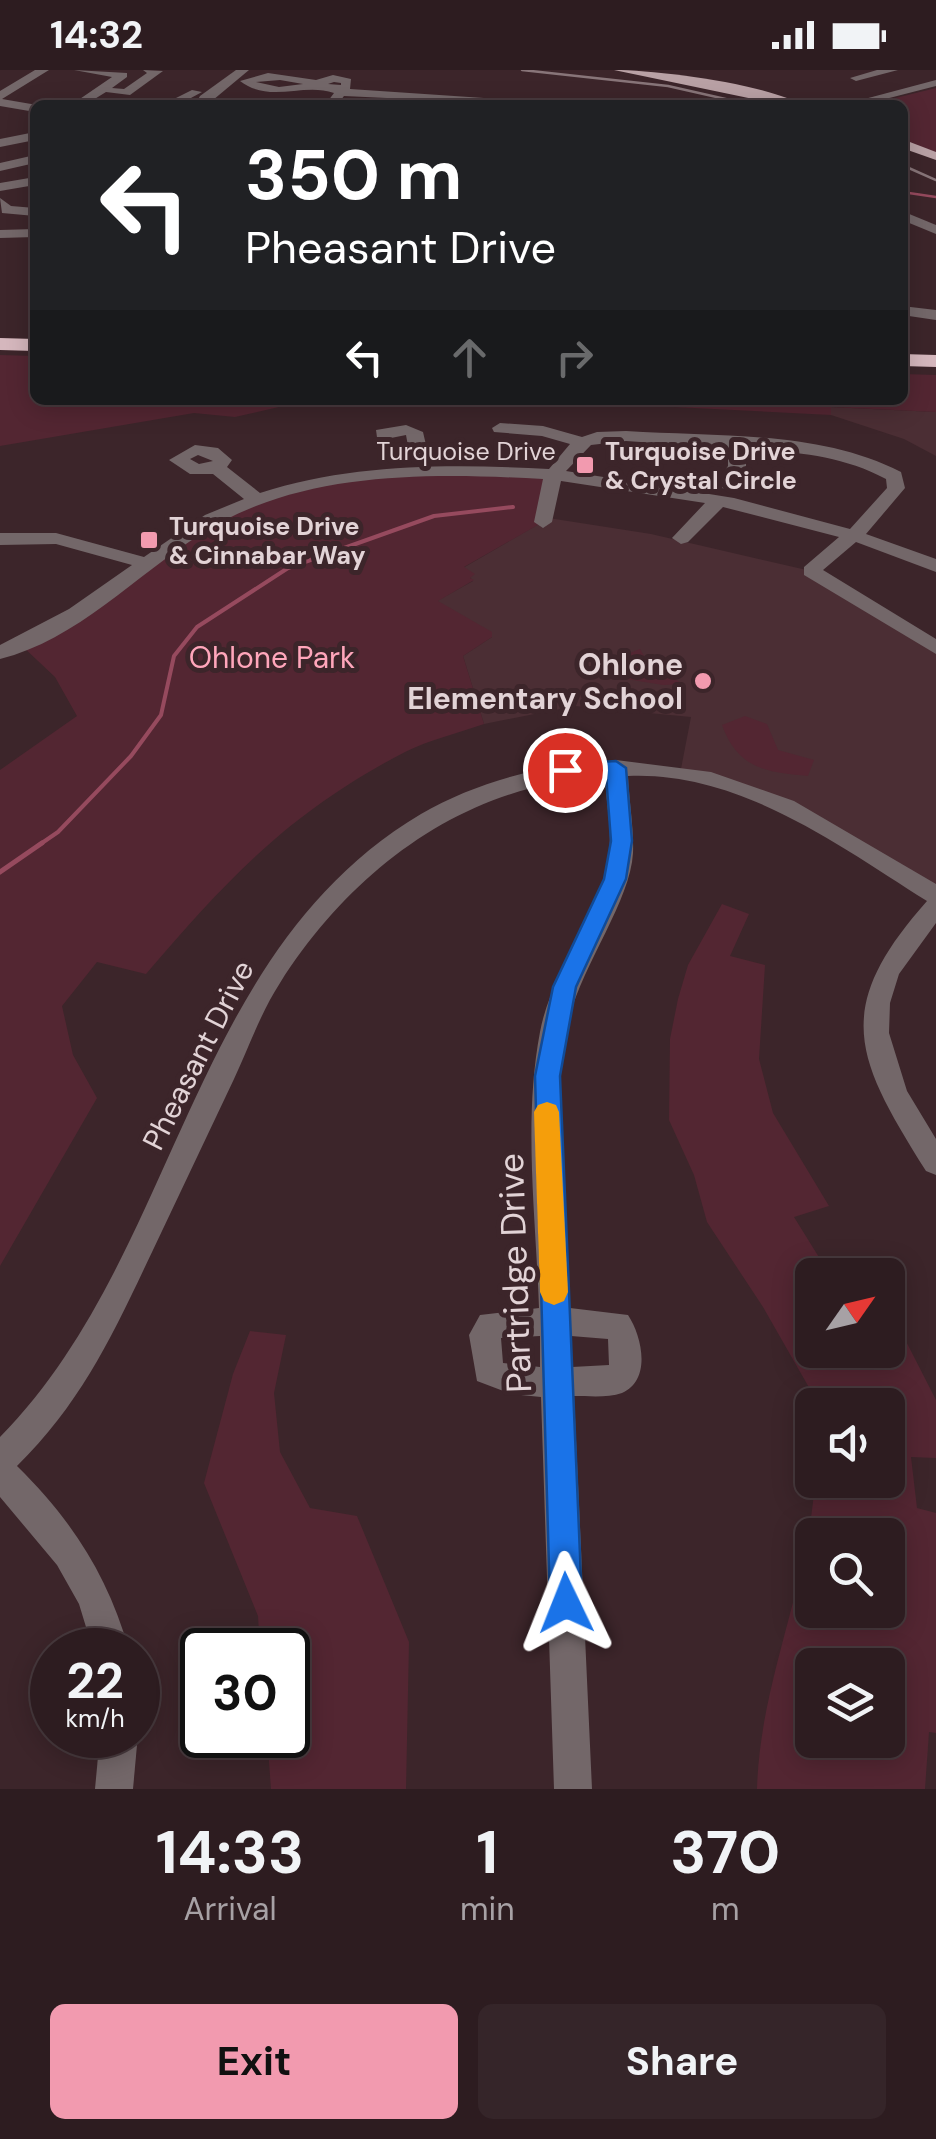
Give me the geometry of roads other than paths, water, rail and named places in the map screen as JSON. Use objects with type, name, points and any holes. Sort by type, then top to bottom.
[{"type":"highway","points":[[0,344],[30,345]]},
{"type":"highway","points":[[908,348],[936,348]]},
{"type":"highway","points":[[0,356],[30,356]]},
{"type":"highway","points":[[908,360],[936,361]]},
{"type":"highway","points":[[908,374],[936,375]]},
{"type":"main road","points":[[620,70],[709,83],[776,100]]},
{"type":"main road","points":[[643,70],[735,85],[793,100]]},
{"type":"main road","points":[[908,143],[936,153]]},
{"type":"street","points":[[0,99],[43,70]]},
{"type":"street","points":[[80,70],[125,72]]},
{"type":"street","points":[[102,89],[126,93],[157,71],[149,70]]},
{"type":"street","points":[[197,100],[226,70]]},
{"type":"street","points":[[198,100],[243,70]]},
{"type":"street","points":[[856,78],[892,70]]},
{"type":"street","points":[[85,100],[125,72]]},
{"type":"street","points":[[320,86],[294,90],[246,81],[267,77],[320,86],[341,92],[413,100]]},
{"type":"street","points":[[0,78],[24,82]]},
{"type":"street","points":[[868,100],[936,83]]},
{"type":"street","points":[[211,92],[211,100]]},
{"type":"street","points":[[335,100],[341,92]]},
{"type":"street","points":[[364,100],[370,94]]},
{"type":"street","points":[[0,99],[30,107]]},
{"type":"street","points":[[0,145],[30,139]]},
{"type":"street","points":[[0,167],[30,160]]},
{"type":"street","points":[[0,187],[30,183]]},
{"type":"street","points":[[0,202],[7,210],[30,212]]},
{"type":"street","points":[[908,218],[936,230]]},
{"type":"street","points":[[0,236],[30,235]]},
{"type":"street","points":[[908,311],[936,315]]},
{"type":"street","points":[[500,428],[543,431],[580,442],[626,436],[813,448],[889,472],[897,481],[896,488],[852,538],[811,572],[936,648]]},
{"type":"street","points":[[543,522],[545,500],[557,474],[570,450],[580,442]]},
{"type":"street","points":[[681,538],[720,493],[737,466],[737,444]]},
{"type":"street","points":[[404,452],[409,472]]},
{"type":"street","points":[[217,468],[256,498]]},
{"type":"street","name":"Turquoise Drive","points":[[0,653],[42,635],[90,606],[144,562],[202,524],[256,498],[334,480],[409,472],[557,474],[720,493],[936,566]]},
{"type":"street","points":[[0,539],[31,536],[76,541],[144,562]]},
{"type":"street","name":"Turquoise Drive","points":[[852,538],[873,554],[936,581]]},
{"type":"street","name":"Pheasant Drive","points":[[0,1460],[44,1411],[96,1340],[270,976],[330,896],[405,834],[488,788],[548,772],[616,768],[716,782],[784,805],[936,895]]},
{"type":"street","name":"Partridge Drive","points":[[573,1789],[547,1124],[550,1053],[564,987],[615,879],[622,855],[616,768]]},
{"type":"street","points":[[936,907],[893,955],[881,984],[875,1018],[878,1052],[890,1087],[936,1163]]},
{"type":"street","points":[[555,1322],[617,1325],[624,1336],[627,1364],[616,1380],[498,1379],[485,1365],[485,1336],[491,1325],[555,1322]]},
{"type":"street","points":[[0,1473],[68,1546],[95,1596],[104,1628]]},
{"type":"street","points":[[114,1789],[117,1758]]},
{"type":"waterway","points":[[908,193],[936,197]]},
{"type":"waterway","points":[[39,845],[58,832],[131,756],[161,715],[174,656],[197,627],[288,568],[434,516],[513,507]]},
{"type":"waterway","points":[[0,872],[42,843]]},
{"type":"railway","points":[[522,70],[668,86],[730,100]]},
{"type":"railway","points":[[908,168],[936,180]]},
{"type":"place","name":"Turquoise Drive & Crystal Circle","points":[[585,465]]},
{"type":"place","name":"Turquoise Drive & Cinnabar Way","points":[[149,540]]},
{"type":"place","name":"Ohlone Elementary School","points":[[703,681]]},
{"type":"park label","name":"Ohlone Park","points":[[272,657]]}]
